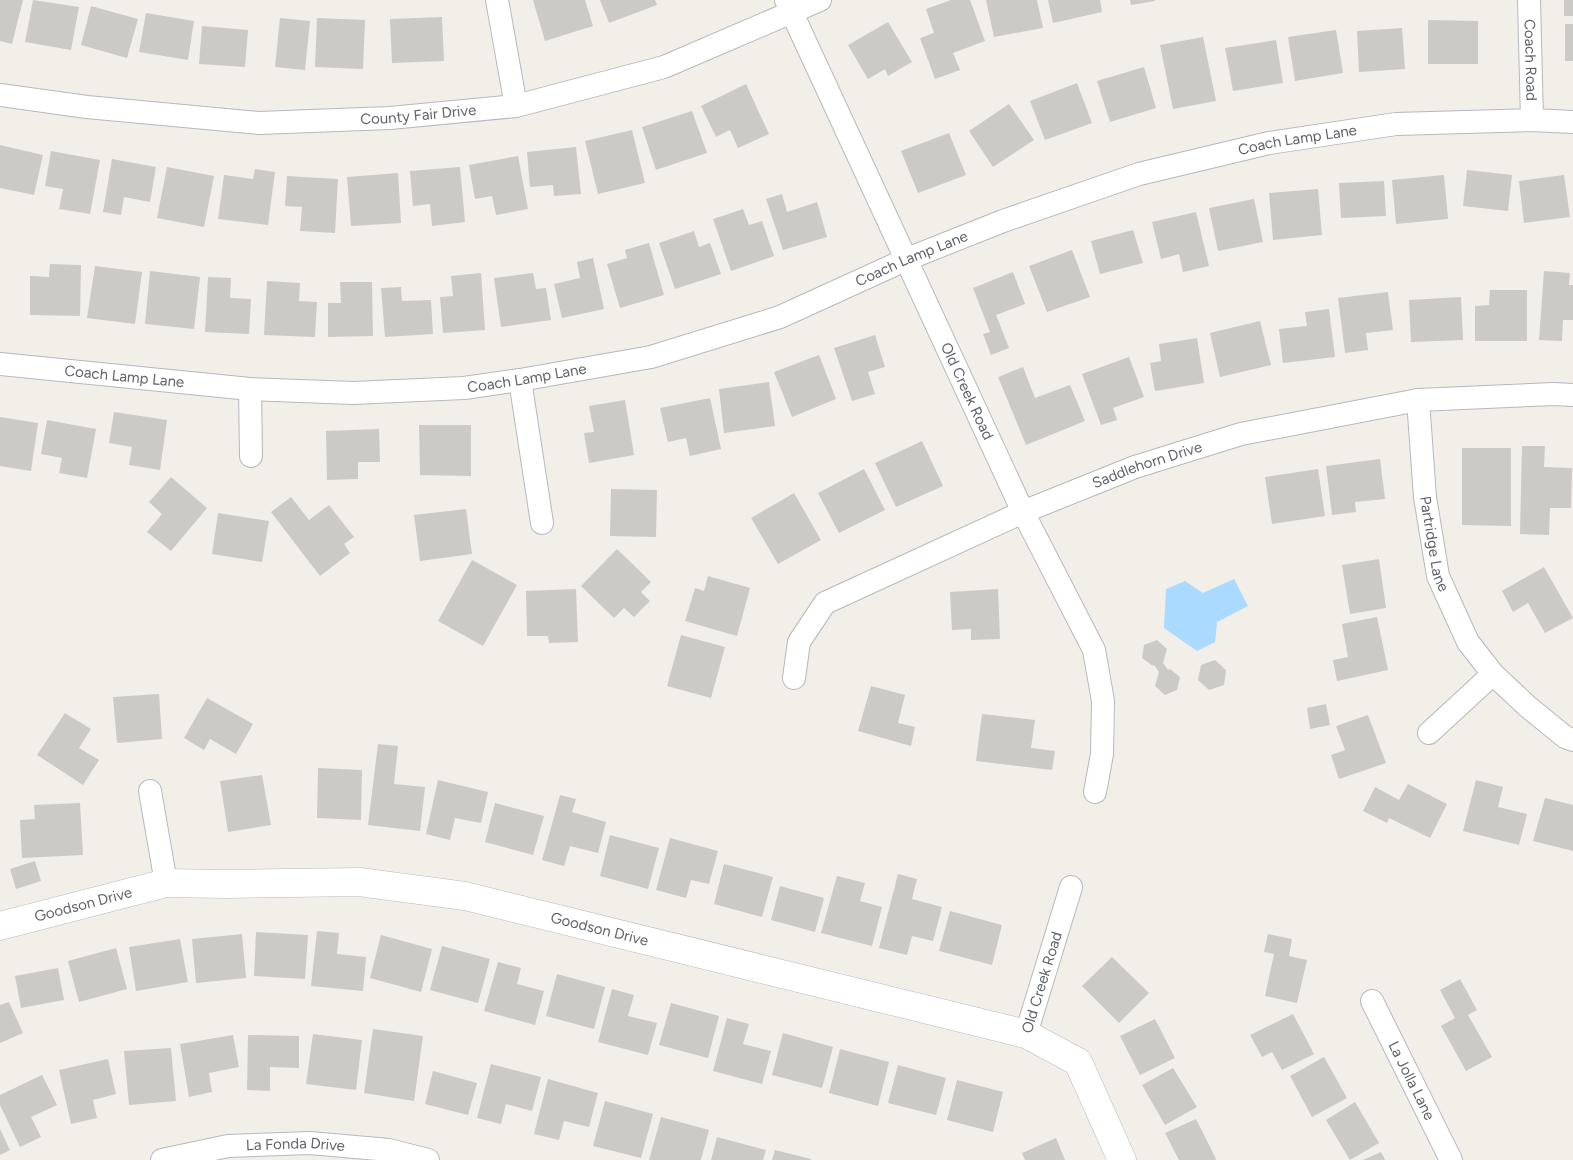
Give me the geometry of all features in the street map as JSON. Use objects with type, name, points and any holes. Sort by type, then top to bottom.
[{"type":"street","points":[[497,0],[516,106]]},
{"type":"street","name":"County Fair Drive","points":[[0,95],[87,107],[259,122],[390,118],[516,106],[664,67],[789,6],[820,0]]},
{"type":"street","name":"Coach Road","points":[[1529,0],[1532,120]]},
{"type":"street","name":"Old Creek Road","points":[[789,6],[1023,512],[1094,650],[1103,701],[1102,754],[1095,792]]},
{"type":"street","name":"Coach Lamp Lane","points":[[0,364],[250,388],[353,393],[464,388],[520,380],[660,354],[780,317],[905,260],[1003,221],[1139,174],[1269,142],[1396,124],[1532,120],[1573,122]]},
{"type":"street","points":[[520,380],[542,523]]},
{"type":"street","points":[[250,388],[251,456]]},
{"type":"street","name":"Saddlehorn Drive","points":[[794,678],[799,642],[826,603],[1023,512],[1136,467],[1241,434],[1418,400],[1554,394],[1573,395]]},
{"type":"street","name":"Partridge Lane","points":[[1418,400],[1425,497],[1438,576],[1468,642],[1493,674],[1565,737],[1573,740]]},
{"type":"street","points":[[1429,733],[1493,674]]},
{"type":"street","points":[[150,791],[166,883]]},
{"type":"street","name":"Goodson Drive","points":[[0,926],[166,883],[359,882],[465,896],[1026,1034]]},
{"type":"street","name":"Old Creek Road","points":[[1071,887],[1026,1034],[1078,1062],[1122,1160]]},
{"type":"street","name":"La Jolla Lane","points":[[1372,1001],[1451,1160]]},
{"type":"street","name":"La Fonda Drive","points":[[162,1160],[228,1146],[310,1143],[389,1150],[428,1160]]},
{"type":"water","points":[[1234,579],[1248,606],[1217,622],[1215,642],[1197,651],[1164,628],[1166,589],[1185,581],[1203,593]]},
{"type":"building","points":[[0,0],[23,0],[12,44],[0,41]]},
{"type":"building","points":[[33,0],[79,7],[71,50],[25,42]]},
{"type":"building","points":[[533,0],[585,0],[593,26],[545,41]]},
{"type":"building","points":[[600,0],[655,0],[657,5],[609,23]]},
{"type":"building","points":[[951,0],[970,0],[985,41],[953,53],[960,70],[935,79],[920,38],[934,33],[926,9]]},
{"type":"building","points":[[986,0],[1037,0],[1043,28],[994,37]]},
{"type":"building","points":[[1048,0],[1100,0],[1102,12],[1053,23]]},
{"type":"building","points":[[1130,0],[1155,0],[1155,1],[1131,5]]},
{"type":"building","points":[[1564,0],[1573,0],[1573,16],[1564,16]]},
{"type":"building","points":[[91,6],[138,19],[127,58],[81,45]]},
{"type":"building","points":[[146,13],[194,21],[188,60],[139,52]]},
{"type":"building","points":[[442,17],[444,61],[392,63],[390,19]]},
{"type":"building","points":[[280,18],[310,21],[305,70],[275,67]]},
{"type":"building","points":[[317,18],[365,20],[363,69],[315,67]]},
{"type":"building","points":[[1428,20],[1478,21],[1478,64],[1428,64]]},
{"type":"building","points":[[888,22],[912,62],[888,76],[885,69],[868,79],[848,45]]},
{"type":"building","points":[[1565,24],[1573,24],[1573,61],[1565,61]]},
{"type":"building","points":[[202,26],[248,30],[245,67],[199,64]]},
{"type":"building","points":[[1402,28],[1405,69],[1359,72],[1357,31]]},
{"type":"building","points":[[1336,30],[1343,73],[1295,81],[1288,37]]},
{"type":"building","points":[[1203,37],[1216,101],[1173,109],[1160,45]]},
{"type":"building","points":[[1276,40],[1283,83],[1233,91],[1225,48]]},
{"type":"building","points":[[1144,67],[1156,108],[1110,122],[1097,81]]},
{"type":"building","points":[[1077,83],[1092,123],[1045,140],[1030,101]]},
{"type":"building","points":[[746,84],[769,134],[738,148],[730,130],[716,137],[701,106]]},
{"type":"building","points":[[1009,104],[1034,140],[993,167],[969,131]]},
{"type":"building","points":[[692,111],[707,153],[656,170],[642,127]]},
{"type":"building","points":[[632,130],[645,183],[598,194],[585,141]]},
{"type":"building","points":[[949,133],[966,175],[918,193],[901,151]]},
{"type":"building","points":[[0,145],[43,155],[34,195],[0,188]]},
{"type":"building","points":[[576,147],[581,194],[554,196],[553,185],[530,187],[527,152]]},
{"type":"building","points":[[51,151],[100,160],[90,214],[59,209],[63,189],[45,186]]},
{"type":"building","points":[[518,156],[528,209],[496,215],[492,196],[475,199],[469,165]]},
{"type":"building","points":[[112,159],[156,167],[150,202],[124,197],[121,215],[103,212]]},
{"type":"building","points":[[167,167],[214,176],[204,227],[157,218]]},
{"type":"building","points":[[460,167],[465,222],[432,226],[430,204],[413,206],[410,171]]},
{"type":"building","points":[[255,169],[275,172],[268,225],[218,219],[224,175],[253,179]]},
{"type":"building","points":[[1467,170],[1512,175],[1508,211],[1463,206]]},
{"type":"building","points":[[398,173],[401,223],[351,226],[347,177]]},
{"type":"building","points":[[1444,175],[1448,219],[1396,224],[1392,180]]},
{"type":"building","points":[[1564,175],[1570,217],[1524,223],[1519,181]]},
{"type":"building","points":[[287,176],[338,179],[335,233],[300,231],[302,207],[285,206]]},
{"type":"building","points":[[1384,181],[1386,216],[1341,218],[1339,183]]},
{"type":"building","points":[[1318,189],[1322,235],[1273,240],[1269,193]]},
{"type":"building","points":[[782,194],[787,212],[817,202],[827,237],[783,250],[766,199]]},
{"type":"building","points":[[1254,199],[1263,242],[1218,251],[1209,208]]},
{"type":"building","points":[[743,209],[749,225],[762,221],[774,256],[731,271],[713,219]]},
{"type":"building","points":[[1196,212],[1209,266],[1183,272],[1179,254],[1161,259],[1152,222]]},
{"type":"building","points":[[1133,230],[1143,263],[1100,274],[1091,241]]},
{"type":"building","points":[[694,231],[699,247],[710,243],[721,274],[675,289],[659,243]]},
{"type":"building","points":[[649,243],[664,295],[620,308],[607,264],[627,258],[625,250]]},
{"type":"building","points":[[1072,250],[1090,297],[1047,312],[1029,266]]},
{"type":"building","points":[[593,258],[604,309],[562,318],[554,284],[580,278],[577,262]]},
{"type":"building","points":[[50,264],[81,265],[80,316],[30,315],[30,276],[49,277]]},
{"type":"building","points":[[95,266],[142,272],[135,324],[87,318]]},
{"type":"building","points":[[150,271],[200,277],[194,329],[145,324]]},
{"type":"building","points":[[1544,271],[1570,273],[1569,285],[1573,285],[1573,320],[1563,320],[1562,341],[1539,340]]},
{"type":"building","points":[[1013,272],[1025,304],[996,315],[1009,348],[991,355],[983,334],[990,332],[973,288]]},
{"type":"building","points":[[481,273],[485,330],[443,333],[440,297],[453,296],[451,276]]},
{"type":"building","points":[[533,273],[536,289],[546,288],[551,320],[501,327],[494,278]]},
{"type":"building","points":[[208,277],[231,278],[230,298],[251,299],[249,334],[205,332]]},
{"type":"building","points":[[267,281],[300,283],[299,301],[317,302],[315,337],[264,335]]},
{"type":"building","points":[[340,282],[372,282],[373,336],[328,337],[328,303],[341,303]]},
{"type":"building","points":[[401,287],[402,301],[431,300],[433,334],[385,337],[381,288]]},
{"type":"building","points":[[1490,290],[1527,290],[1527,341],[1475,341],[1475,306],[1489,305]]},
{"type":"building","points":[[1388,292],[1393,330],[1366,333],[1368,350],[1345,353],[1338,298]]},
{"type":"building","points":[[1461,297],[1463,340],[1411,342],[1409,300]]},
{"type":"building","points":[[1329,309],[1335,357],[1283,363],[1279,329],[1307,326],[1305,312]]},
{"type":"building","points":[[1260,321],[1271,365],[1220,377],[1210,333]]},
{"type":"building","points":[[875,335],[885,367],[868,372],[875,394],[852,401],[834,348]]},
{"type":"building","points":[[1197,338],[1204,383],[1155,391],[1150,363],[1161,361],[1159,344]]},
{"type":"building","points":[[819,355],[836,399],[792,417],[774,372]]},
{"type":"building","points":[[1129,357],[1144,397],[1113,408],[1117,420],[1101,425],[1082,374]]},
{"type":"building","points":[[1023,367],[1035,398],[1070,385],[1085,421],[1026,445],[998,377]]},
{"type":"building","points":[[769,382],[775,426],[724,433],[719,389]]},
{"type":"building","points":[[710,398],[721,449],[690,456],[686,438],[668,442],[660,408]]},
{"type":"building","points":[[625,400],[634,455],[589,463],[584,433],[594,432],[589,406]]},
{"type":"building","points":[[114,412],[167,420],[160,470],[129,465],[132,447],[109,443]]},
{"type":"building","points":[[0,417],[38,423],[31,471],[0,466]]},
{"type":"building","points":[[47,420],[96,429],[87,478],[59,473],[62,458],[41,454]]},
{"type":"building","points":[[419,425],[471,425],[471,476],[420,475]]},
{"type":"building","points":[[379,429],[380,462],[358,462],[358,479],[327,480],[326,431]]},
{"type":"building","points":[[922,441],[943,486],[896,507],[875,463]]},
{"type":"building","points":[[1522,446],[1545,446],[1544,467],[1572,468],[1571,508],[1550,508],[1549,535],[1520,534]]},
{"type":"building","points":[[1462,448],[1511,448],[1511,526],[1462,525]]},
{"type":"building","points":[[1380,459],[1385,499],[1355,502],[1356,512],[1332,515],[1326,466]]},
{"type":"building","points":[[864,469],[885,510],[839,533],[818,493]]},
{"type":"building","points":[[1318,469],[1325,516],[1272,524],[1265,477]]},
{"type":"building","points":[[171,477],[207,508],[171,551],[147,532],[162,514],[149,502]]},
{"type":"building","points":[[611,489],[657,490],[656,537],[610,536]]},
{"type":"building","points":[[794,493],[821,540],[778,564],[751,518]]},
{"type":"building","points":[[291,497],[309,520],[329,505],[354,537],[344,544],[350,553],[320,576],[271,512]]},
{"type":"building","points":[[466,509],[472,554],[420,561],[414,515]]},
{"type":"building","points":[[218,513],[269,521],[262,562],[212,554]]},
{"type":"building","points":[[617,549],[651,582],[641,592],[650,601],[634,617],[624,608],[614,618],[581,586]]},
{"type":"building","points":[[1379,559],[1386,608],[1350,614],[1342,565]]},
{"type":"building","points":[[472,560],[517,585],[483,646],[438,621]]},
{"type":"building","points":[[1544,567],[1573,618],[1545,633],[1528,603],[1513,612],[1502,591]]},
{"type":"building","points":[[708,576],[750,588],[737,636],[685,621],[695,588],[704,591]]},
{"type":"building","points":[[576,589],[578,642],[549,643],[548,636],[527,636],[526,591]]},
{"type":"building","points":[[998,589],[1000,639],[971,640],[971,629],[952,630],[950,592]]},
{"type":"building","points":[[1377,617],[1388,670],[1337,681],[1333,660],[1348,657],[1342,624]]},
{"type":"building","points":[[681,635],[725,647],[711,698],[667,686]]},
{"type":"building","points":[[1157,640],[1167,649],[1163,663],[1168,670],[1170,669],[1180,677],[1177,690],[1165,695],[1155,686],[1159,672],[1154,665],[1142,658],[1144,645]]},
{"type":"building","points":[[1215,660],[1226,670],[1224,685],[1209,690],[1198,680],[1201,665]]},
{"type":"building","points":[[871,686],[905,695],[898,723],[915,727],[911,746],[858,731]]},
{"type":"building","points":[[159,694],[162,739],[117,743],[113,697]]},
{"type":"building","points":[[207,698],[253,724],[236,754],[210,739],[204,750],[184,738]]},
{"type":"building","points":[[1326,704],[1330,725],[1310,729],[1307,708]]},
{"type":"building","points":[[65,713],[91,729],[79,748],[99,760],[83,785],[37,755]]},
{"type":"building","points":[[982,714],[1035,720],[1031,748],[1055,751],[1052,770],[976,761]]},
{"type":"building","points":[[1368,715],[1386,763],[1339,779],[1331,755],[1345,750],[1336,726]]},
{"type":"building","points":[[378,744],[398,746],[394,784],[425,787],[420,831],[368,825]]},
{"type":"building","points":[[318,768],[362,770],[361,820],[317,818]]},
{"type":"building","points":[[262,775],[271,825],[228,832],[220,781]]},
{"type":"building","points":[[438,780],[488,792],[481,823],[455,818],[450,840],[426,834]]},
{"type":"building","points":[[1476,780],[1503,787],[1498,807],[1527,814],[1519,845],[1463,831]]},
{"type":"building","points":[[1408,784],[1447,804],[1430,838],[1389,818],[1387,823],[1363,811],[1375,787],[1399,800]]},
{"type":"building","points":[[560,795],[576,799],[572,812],[606,822],[598,853],[570,846],[564,866],[542,860]]},
{"type":"building","points":[[1545,798],[1573,805],[1573,851],[1533,841]]},
{"type":"building","points":[[80,803],[83,855],[22,858],[20,820],[35,819],[34,805]]},
{"type":"building","points":[[495,803],[544,816],[533,855],[485,842]]},
{"type":"building","points":[[610,835],[659,848],[648,889],[600,876]]},
{"type":"building","points":[[670,838],[718,851],[709,884],[691,880],[686,898],[656,890]]},
{"type":"building","points":[[35,861],[41,881],[16,889],[10,869]]},
{"type":"building","points":[[724,864],[773,877],[762,917],[714,904]]},
{"type":"building","points":[[898,874],[917,879],[912,899],[942,907],[933,941],[912,936],[907,955],[879,948]]},
{"type":"building","points":[[837,876],[865,883],[860,901],[882,907],[872,946],[821,933]]},
{"type":"building","points":[[780,886],[824,898],[815,932],[771,920]]},
{"type":"building","points":[[950,911],[1002,925],[992,965],[939,951]]},
{"type":"building","points":[[317,931],[339,933],[337,954],[366,957],[363,991],[311,986]]},
{"type":"building","points":[[256,932],[308,935],[305,979],[254,976]]},
{"type":"building","points":[[242,934],[246,978],[196,983],[192,939]]},
{"type":"building","points":[[1268,934],[1292,939],[1289,956],[1307,960],[1297,1003],[1265,996],[1274,954],[1264,952]]},
{"type":"building","points":[[381,935],[432,949],[421,992],[370,978]]},
{"type":"building","points":[[180,939],[188,982],[136,991],[129,947]]},
{"type":"building","points":[[442,946],[490,959],[478,1003],[430,990]]},
{"type":"building","points":[[116,948],[127,989],[79,1002],[68,961]]},
{"type":"building","points":[[1112,957],[1149,993],[1119,1023],[1082,986]]},
{"type":"building","points":[[498,962],[521,968],[517,984],[544,991],[535,1025],[484,1011]]},
{"type":"building","points":[[58,968],[64,1000],[21,1008],[15,976]]},
{"type":"building","points":[[557,974],[605,987],[594,1029],[546,1016]]},
{"type":"building","points":[[1460,979],[1477,1010],[1468,1015],[1492,1057],[1466,1071],[1441,1026],[1455,1018],[1440,990]]},
{"type":"building","points":[[612,989],[634,995],[628,1016],[657,1023],[648,1055],[598,1042]]},
{"type":"building","points":[[9,1002],[23,1033],[0,1043],[0,1005]]},
{"type":"building","points":[[671,1003],[719,1016],[708,1058],[659,1045]]},
{"type":"building","points":[[1293,1014],[1314,1054],[1282,1070],[1272,1052],[1262,1057],[1250,1035]]},
{"type":"building","points":[[727,1018],[749,1024],[743,1044],[771,1051],[762,1084],[713,1071]]},
{"type":"building","points":[[1155,1019],[1175,1058],[1140,1075],[1120,1036]]},
{"type":"building","points":[[373,1029],[423,1036],[414,1101],[364,1093]]},
{"type":"building","points":[[783,1033],[833,1047],[822,1088],[772,1075]]},
{"type":"building","points":[[313,1034],[362,1040],[356,1090],[306,1084]]},
{"type":"building","points":[[233,1035],[239,1067],[209,1073],[212,1092],[189,1097],[180,1044]]},
{"type":"building","points":[[248,1035],[299,1036],[299,1068],[270,1067],[270,1091],[247,1090]]},
{"type":"building","points":[[171,1048],[176,1101],[129,1105],[124,1051]]},
{"type":"building","points":[[840,1049],[889,1062],[878,1106],[829,1093]]},
{"type":"building","points":[[1324,1057],[1347,1098],[1312,1117],[1290,1076]]},
{"type":"building","points":[[108,1059],[116,1094],[93,1100],[97,1118],[71,1124],[59,1070]]},
{"type":"building","points":[[491,1064],[541,1077],[532,1111],[506,1104],[501,1124],[477,1118]]},
{"type":"building","points":[[898,1065],[946,1078],[936,1115],[888,1103]]},
{"type":"building","points":[[1173,1068],[1197,1107],[1165,1125],[1142,1085]]},
{"type":"building","points":[[433,1071],[477,1083],[468,1115],[425,1104]]},
{"type":"building","points":[[42,1075],[57,1105],[31,1117],[41,1137],[20,1147],[0,1105],[0,1095]]},
{"type":"building","points":[[548,1079],[598,1093],[589,1127],[564,1121],[559,1140],[534,1134]]},
{"type":"building","points":[[957,1080],[1003,1092],[993,1132],[947,1120]]},
{"type":"building","points":[[605,1101],[653,1114],[641,1158],[593,1146]]},
{"type":"building","points":[[1355,1102],[1379,1143],[1350,1160],[1326,1120]]},
{"type":"building","points":[[661,1117],[709,1130],[701,1160],[649,1160]]},
{"type":"building","points":[[1196,1119],[1215,1160],[1179,1160],[1165,1133]]},
{"type":"building","points":[[0,1129],[10,1150],[0,1155]]},
{"type":"building","points":[[717,1137],[766,1150],[763,1160],[711,1160]]},
{"type":"building","points":[[1056,1138],[1065,1160],[1025,1160],[1022,1153]]},
{"type":"building","points":[[775,1150],[811,1159],[811,1160],[772,1160]]},
{"type":"building","points":[[1381,1152],[1385,1160],[1363,1160]]}]
